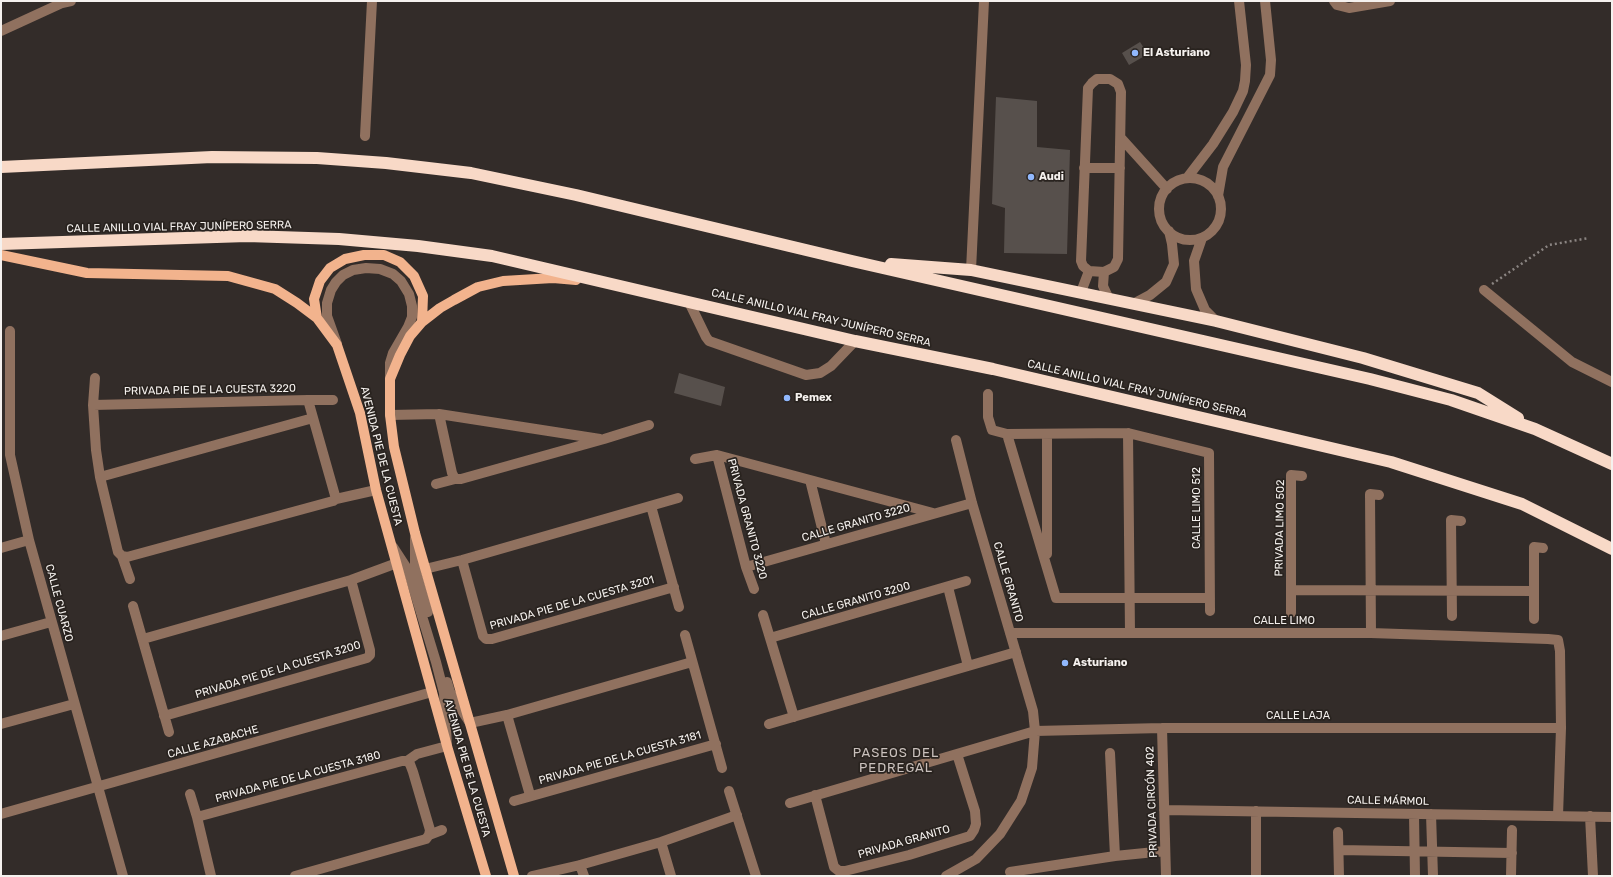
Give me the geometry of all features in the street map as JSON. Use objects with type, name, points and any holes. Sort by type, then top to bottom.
[{"type":"highway","points":[[1,167],[212,157],[316,158],[386,163],[471,173],[569,193],[852,261],[1377,381],[1451,400],[1535,430],[1612,464]]},
{"type":"highway","name":"CALLE ANILLO VIAL FRAY JUNÍPERO SERRA","points":[[1,244],[247,236],[339,239],[418,246],[492,256],[855,341],[993,369],[1391,462],[1522,504],[1612,548]]},
{"type":"highway","points":[[852,261],[971,270],[1216,321],[1363,358],[1478,393],[1535,430]]},
{"type":"main road","name":"AVENIDA PIE DE LA CUESTA","points":[[1,255],[87,273],[228,276],[275,289],[317,318],[337,345],[360,413],[376,490],[447,746],[486,876]]},
{"type":"main road","points":[[317,318],[314,299],[320,281],[330,268],[345,259],[364,255],[384,256],[400,262],[414,276],[423,296],[422,322]]},
{"type":"main road","name":"AVENIDA PIE DE LA CUESTA","points":[[514,876],[415,533],[394,447],[390,415],[390,379],[400,354],[410,336],[422,322],[440,308],[478,287],[503,281],[553,278],[604,281]]},
{"type":"street","points":[[1,31],[62,3],[71,1]]},
{"type":"street","points":[[365,136],[372,1]]},
{"type":"street","points":[[971,270],[984,1]]},
{"type":"street","points":[[1187,178],[1221,132],[1233,112],[1246,81],[1246,64],[1239,1]]},
{"type":"street","points":[[1218,196],[1223,167],[1270,75],[1271,60],[1265,1]]},
{"type":"street","points":[[1334,1],[1337,5],[1349,8],[1390,1]]},
{"type":"street","points":[[1097,80],[1110,80],[1118,84],[1121,92],[1121,138],[1118,259],[1114,267],[1104,272],[1089,271],[1083,266],[1081,261],[1084,168],[1088,88],[1097,80]]},
{"type":"street","points":[[1121,138],[1167,189]]},
{"type":"street","points":[[1084,168],[1120,168]]},
{"type":"street","points":[[1187,178],[1199,179],[1210,185],[1218,196],[1221,208],[1219,221],[1211,231],[1202,238],[1190,240],[1178,238],[1169,231],[1162,222],[1159,210],[1161,199],[1167,189],[1176,182],[1187,178]]},
{"type":"street","points":[[1135,303],[1150,295],[1166,282],[1174,264],[1169,231]]},
{"type":"street","points":[[1202,238],[1194,261],[1196,289],[1205,310],[1216,321]]},
{"type":"street","points":[[337,345],[328,316],[327,303],[331,290],[336,282],[343,275],[353,270],[366,268],[380,269],[393,274],[401,281],[409,294],[412,306],[412,317],[393,353],[390,363],[390,379]]},
{"type":"street","points":[[1081,292],[1089,271]]},
{"type":"street","points":[[1104,272],[1103,286],[1109,298]]},
{"type":"street","points":[[1484,290],[1572,362],[1612,382]]},
{"type":"street","points":[[690,302],[709,341],[806,375],[820,373],[831,366],[855,341]]},
{"type":"street","name":"CALLE CUARZO","points":[[10,331],[6,374],[6,457],[122,876]]},
{"type":"street","points":[[95,378],[93,405],[96,450],[100,478],[118,552],[122,556],[130,579]]},
{"type":"street","name":"CALLE LIMO 512","points":[[988,394],[988,417],[992,430],[1007,434],[1128,433],[1209,453],[1210,611]]},
{"type":"street","points":[[308,400],[333,400]]},
{"type":"street","name":"PRIVADA PIE DE LA CUESTA 3220","points":[[93,405],[308,400],[336,499]]},
{"type":"street","points":[[390,415],[439,414],[604,439]]},
{"type":"street","points":[[439,414],[452,473],[455,479]]},
{"type":"street","points":[[100,478],[313,418]]},
{"type":"street","points":[[436,484],[461,479],[649,425]]},
{"type":"street","points":[[1128,433],[1130,633]]},
{"type":"street","points":[[1007,434],[1056,598],[1210,598]]},
{"type":"street","points":[[1047,564],[1048,434]]},
{"type":"street","name":"CALLE GRANITO","points":[[946,876],[976,859],[1000,834],[1021,801],[1032,768],[1035,731],[1033,711],[972,503],[956,440]]},
{"type":"street","name":"PRIVADA GRANITO 3220","points":[[695,459],[717,455],[933,513]]},
{"type":"street","name":"PRIVADA GRANITO 3220","points":[[717,455],[746,567],[754,589]]},
{"type":"street","name":"PRIVADA LIMO 502","points":[[1291,613],[1291,475],[1302,476]]},
{"type":"street","points":[[810,480],[826,544]]},
{"type":"street","points":[[122,556],[127,557],[336,499],[376,490]]},
{"type":"street","points":[[1371,633],[1370,494],[1379,495]]},
{"type":"street","points":[[425,569],[462,560],[678,498]]},
{"type":"street","name":"CALLE GRANITO 3220","points":[[746,567],[972,503]]},
{"type":"street","points":[[651,506],[679,607]]},
{"type":"street","points":[[1452,616],[1451,520],[1461,521]]},
{"type":"street","points":[[415,533],[415,568],[450,692],[470,723],[507,715],[692,662]]},
{"type":"street","points":[[1,548],[29,540]]},
{"type":"street","points":[[391,545],[408,570],[436,662],[444,692],[447,746]]},
{"type":"street","points":[[1534,619],[1534,547],[1543,548]]},
{"type":"street","name":"PRIVADA PIE DE LA CUESTA 3201","points":[[462,560],[486,639],[492,639],[674,587]]},
{"type":"street","points":[[143,639],[351,580],[396,563]]},
{"type":"street","name":"PRIVADA PIE DE LA CUESTA 3200","points":[[164,716],[366,658],[370,655],[370,650],[351,580]]},
{"type":"street","name":"CALLE GRANITO 3200","points":[[770,638],[966,581]]},
{"type":"street","points":[[948,587],[968,666]]},
{"type":"street","name":"PRIVADA LIMO 502","points":[[1291,590],[1534,591]]},
{"type":"street","points":[[133,606],[169,732]]},
{"type":"street","points":[[763,615],[794,717]]},
{"type":"street","points":[[1,636],[51,622]]},
{"type":"street","name":"CALLE LIMO","points":[[1010,633],[1371,633],[1548,638],[1558,640],[1560,651],[1561,728]]},
{"type":"street","name":"PRIVADA PIE DE LA CUESTA 3181","points":[[685,635],[722,768]]},
{"type":"street","points":[[769,724],[1016,652]]},
{"type":"street","name":"CALLE AZABACHE","points":[[1,814],[432,692]]},
{"type":"street","points":[[1,724],[74,704]]},
{"type":"street","name":"PRIVADA PIE DE LA CUESTA 3181","points":[[507,715],[530,795]]},
{"type":"street","name":"CALLE LAJA","points":[[1035,731],[1162,728],[1561,728]]},
{"type":"street","name":"PRIVADA CIRCÓN 402","points":[[1162,728],[1166,876]]},
{"type":"street","points":[[1558,816],[1561,728]]},
{"type":"street","points":[[790,803],[1035,731]]},
{"type":"street","name":"PRIVADA PIE DE LA CUESTA 3181","points":[[514,800],[716,744]]},
{"type":"street","name":"PRIVADA PIE DE LA CUESTA 3180","points":[[197,817],[402,761],[407,761],[417,754],[447,746]]},
{"type":"street","points":[[1110,753],[1115,856]]},
{"type":"street","name":"PRIVADA GRANITO","points":[[815,795],[834,866],[838,871],[846,871],[909,855],[970,836],[974,830],[976,824],[975,811],[957,754]]},
{"type":"street","points":[[407,761],[413,772],[430,830],[429,835]]},
{"type":"street","points":[[729,791],[756,876]]},
{"type":"street","points":[[190,794],[211,876]]},
{"type":"street","name":"CALLE MÁRMOL","points":[[1164,810],[1612,817]]},
{"type":"street","points":[[1256,811],[1256,876]]},
{"type":"street","points":[[1414,814],[1415,876]]},
{"type":"street","points":[[1431,814],[1433,876]]},
{"type":"street","points":[[532,876],[580,865],[661,842],[737,815]]},
{"type":"street","points":[[1590,816],[1592,876]]},
{"type":"street","points":[[295,876],[426,839],[429,835],[442,830]]},
{"type":"street","points":[[1511,876],[1512,830]]},
{"type":"street","points":[[1338,832],[1339,876]]},
{"type":"street","points":[[661,842],[671,876]]},
{"type":"street","points":[[1339,850],[1512,853]]},
{"type":"street","points":[[1010,872],[1115,856],[1165,851]]},
{"type":"street","points":[[580,865],[584,876]]},
{"type":"path","points":[[1484,290],[1549,245],[1589,238]]},
{"type":"building","name":"El Asturiano","points":[[1140,42],[1148,54],[1129,65],[1122,53]]},
{"type":"building","name":"Audi","points":[[996,97],[1037,101],[1037,147],[1070,150],[1067,254],[1004,253],[1005,208],[992,204]]},
{"type":"building","points":[[679,373],[725,387],[721,406],[674,393]]},
{"type":"place","name":"El Asturiano","points":[[1135,53]]},
{"type":"place","name":"Audi","points":[[1031,177]]},
{"type":"place","name":"Pemex","points":[[787,398]]},
{"type":"place","name":"Asturiano","points":[[1065,663]]},
{"type":"district","name":"PASEOS DEL PEDREGAL","points":[[896,760]]}]
